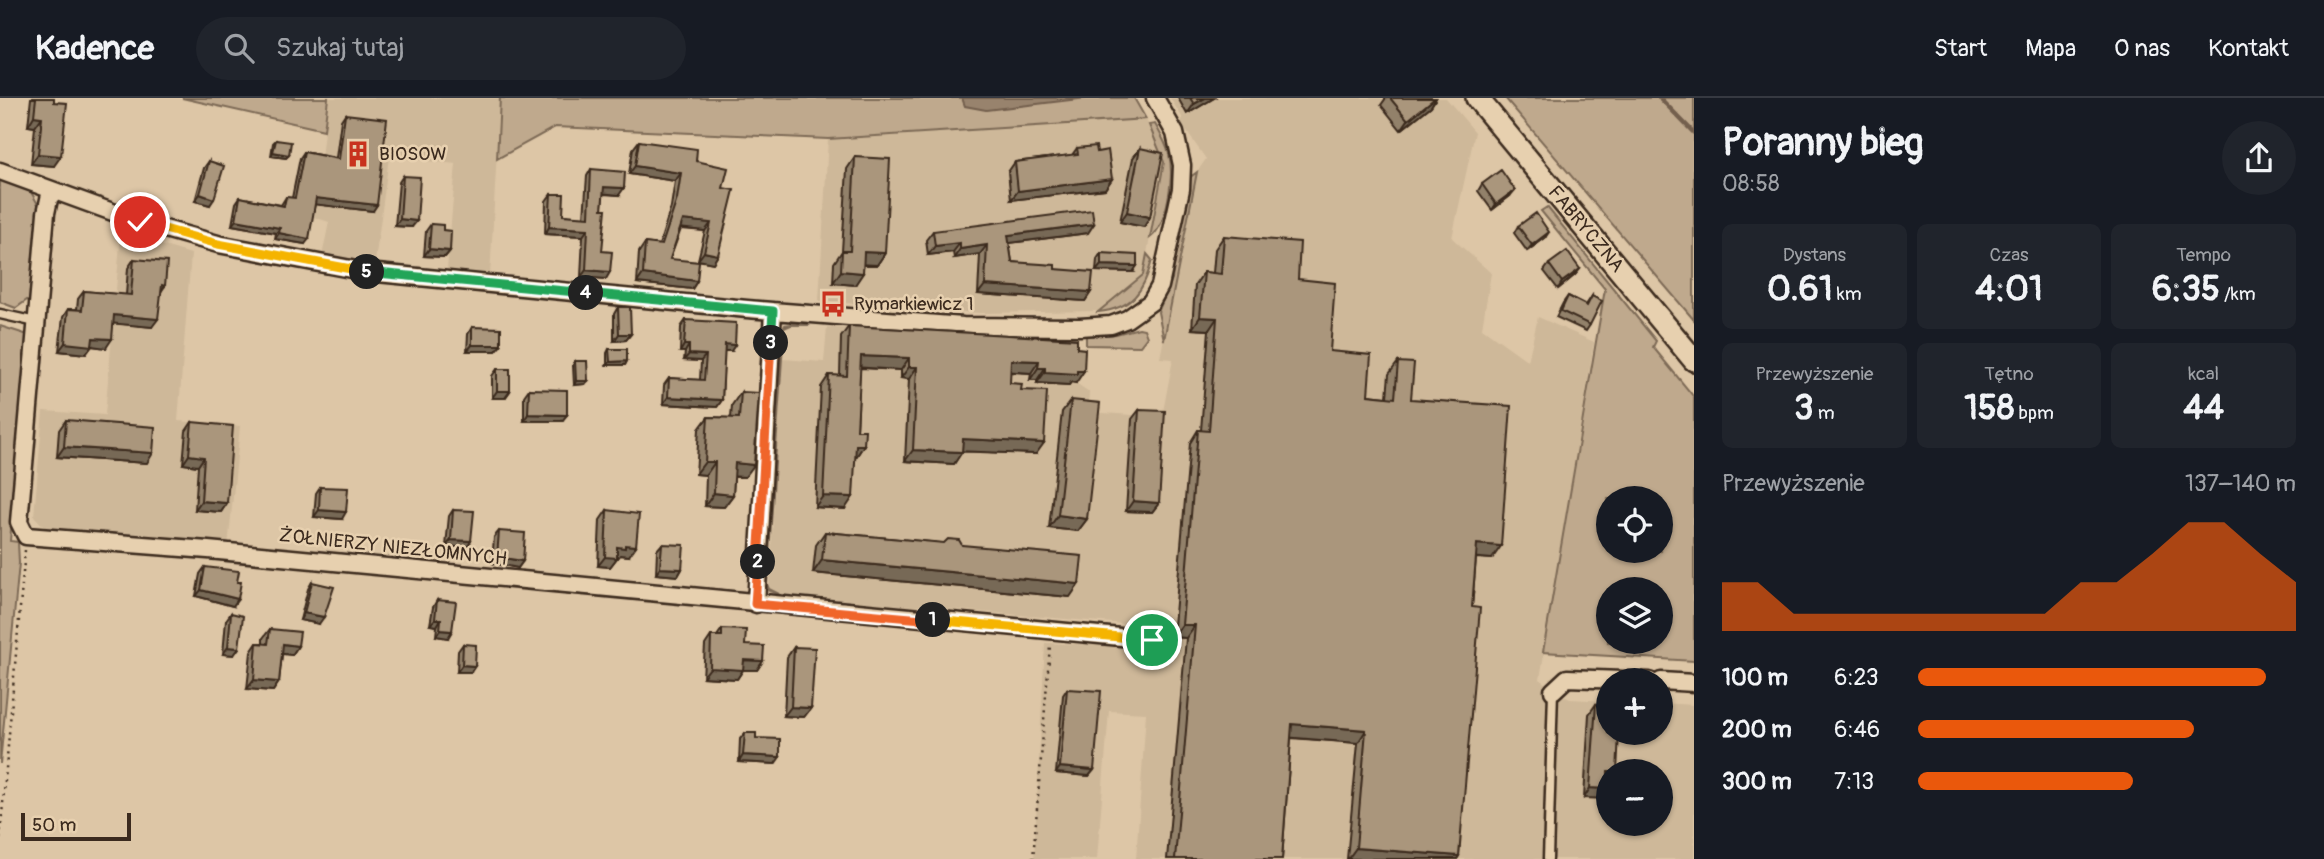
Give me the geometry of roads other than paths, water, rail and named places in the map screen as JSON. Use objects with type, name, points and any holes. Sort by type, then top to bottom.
[{"type":"street","points":[[0,171],[140,222],[218,244],[298,261],[420,278],[773,311],[998,327],[1111,325],[1135,315],[1150,302],[1160,286],[1182,177],[1181,155],[1175,133],[1155,98]]},
{"type":"street","name":"FABRYCZNA","points":[[1478,98],[1694,360]]},
{"type":"street","points":[[36,322],[46,213],[51,190]]},
{"type":"street","points":[[755,604],[773,311]]},
{"type":"street","name":"ŻOŁNIERZY NIEZŁOMNYCH","points":[[36,322],[19,522],[26,536],[208,550],[1152,640]]},
{"type":"street","points":[[1553,691],[1567,678],[1596,679]]},
{"type":"street","points":[[1673,682],[1694,683]]},
{"type":"lane","points":[[0,314],[36,322]]},
{"type":"lane","points":[[1548,859],[1553,691]]},
{"type":"waterway","points":[[1660,98],[1694,133]]},
{"type":"place","name":"BIOSOW","points":[[358,154]]},
{"type":"place","name":"Rymarkiewicz 1","points":[[833,304]]}]
